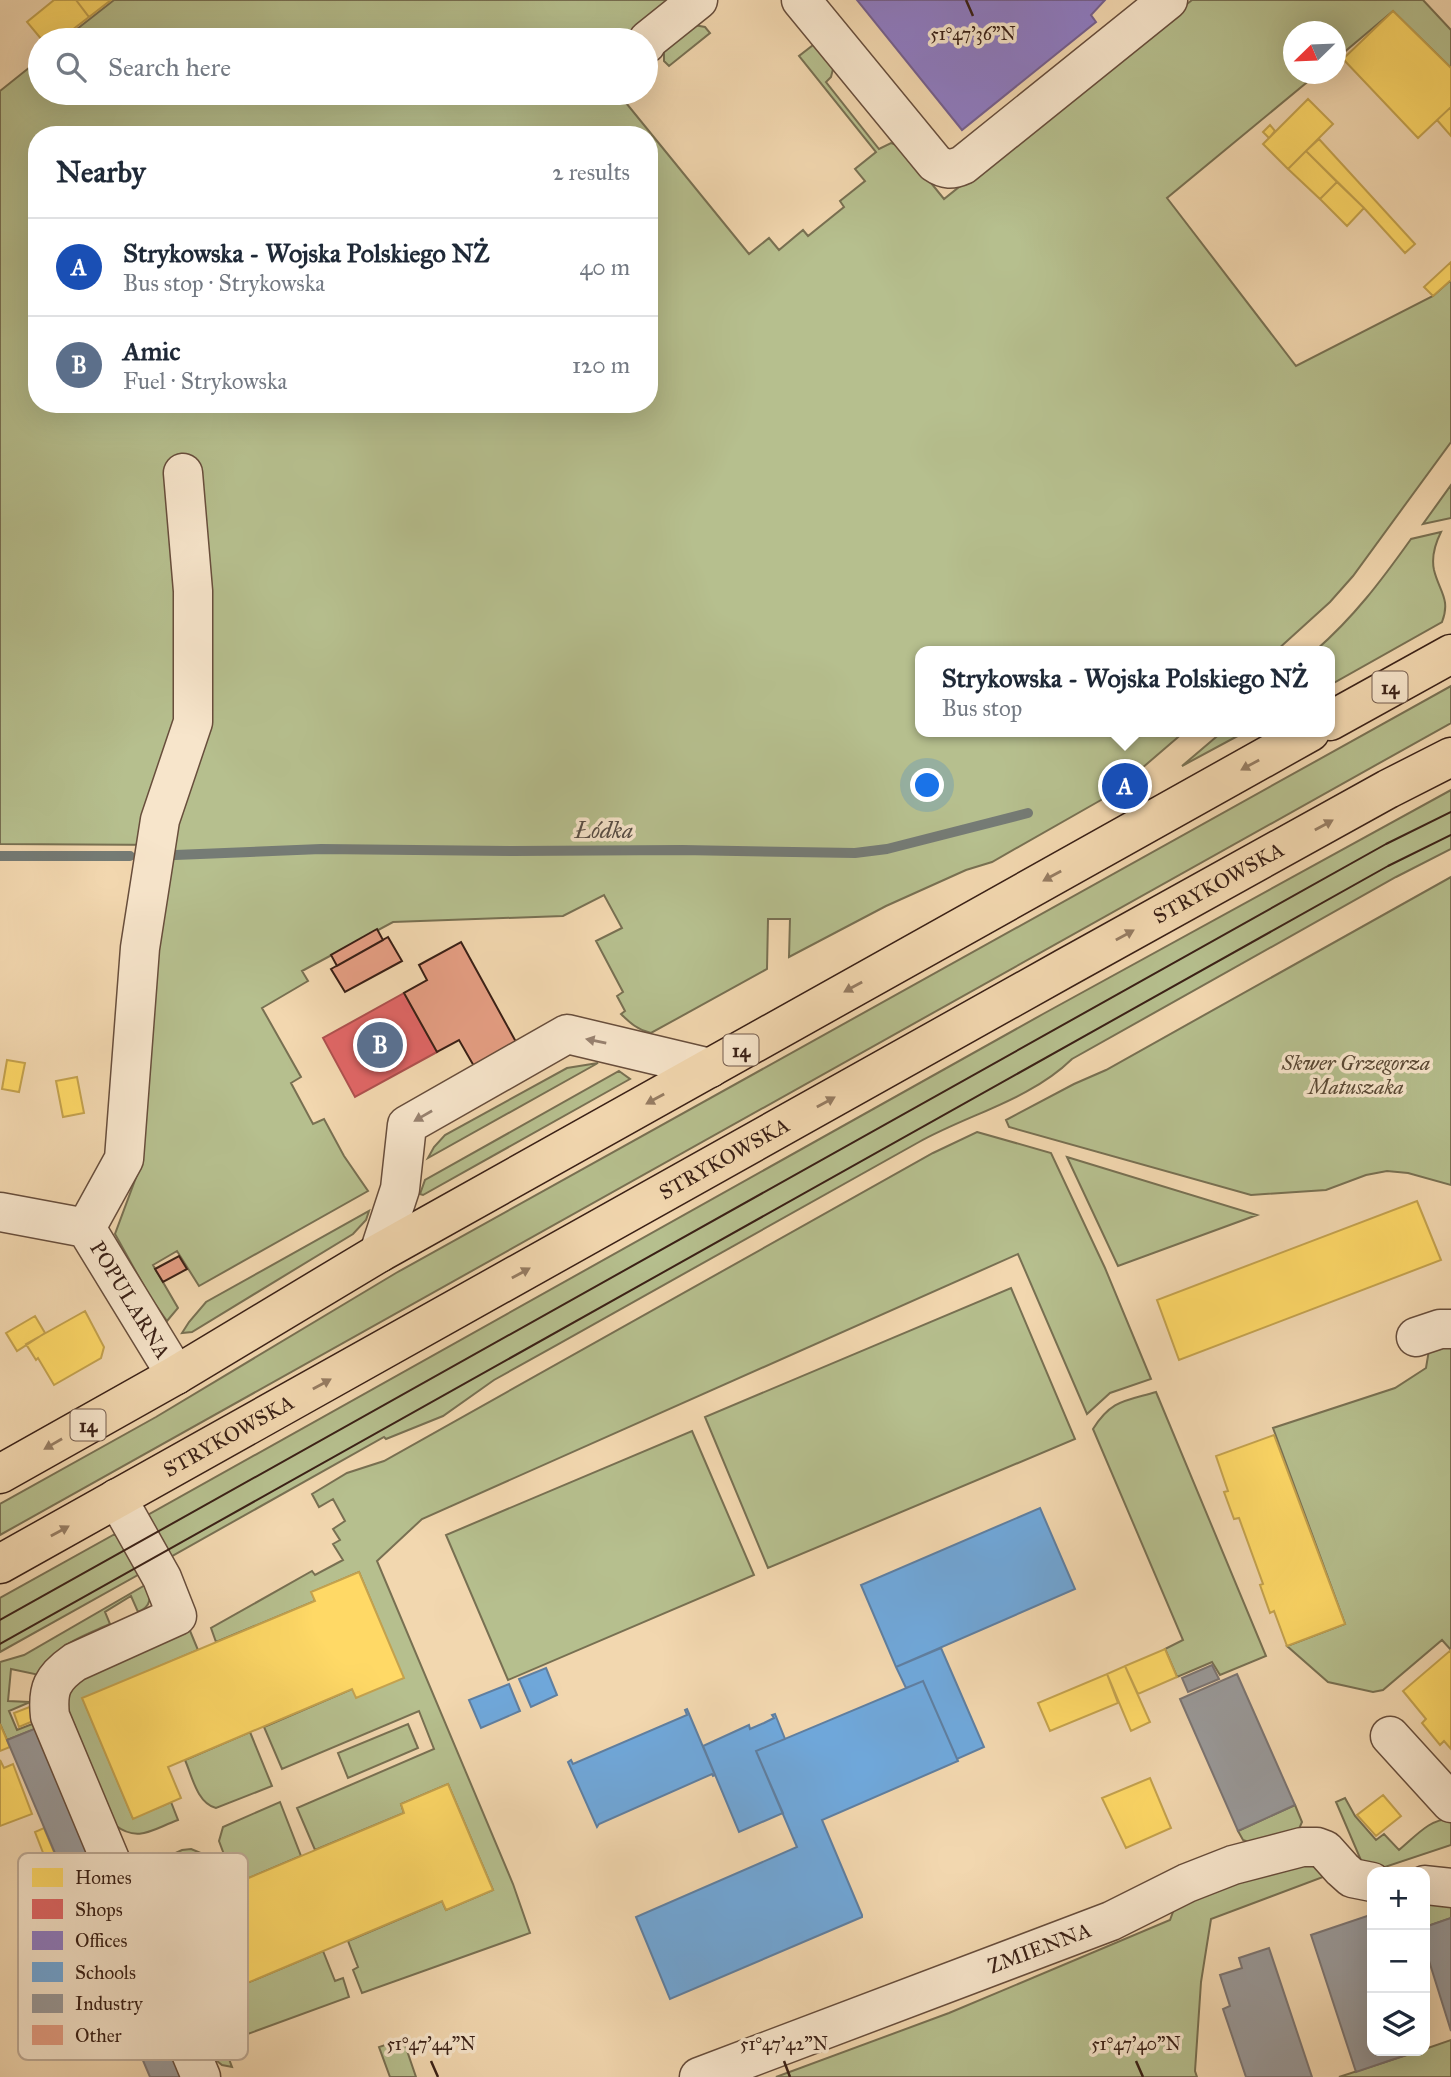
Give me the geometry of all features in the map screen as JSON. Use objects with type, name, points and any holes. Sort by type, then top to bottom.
[{"type":"main road","name":"14","points":[[1335,718],[1451,654]]},
{"type":"main road","name":"14","points":[[0,1474],[176,1375],[379,1253],[1301,737]]},
{"type":"main road","name":"STRYKOWSKA","points":[[0,1564],[1077,961],[1451,757]]},
{"type":"street","points":[[658,32],[698,0]]},
{"type":"street","points":[[801,0],[935,163],[943,169],[954,169],[963,165],[1168,0]]},
{"type":"street","points":[[86,1228],[124,1158],[141,948],[160,820],[194,722],[193,591],[183,473]]},
{"type":"street","points":[[379,1253],[400,1189],[407,1125],[567,1034],[710,1068]]},
{"type":"street","name":"POPULARNA","points":[[0,1212],[86,1228],[176,1375]]},
{"type":"street","points":[[107,1853],[50,1716],[48,1697],[60,1672],[75,1662],[177,1616],[162,1578],[117,1498]]},
{"type":"street","points":[[1390,1736],[1451,1803]]},
{"type":"street","name":"ZMIENNA","points":[[699,2077],[1111,1921],[1187,1883],[1233,1865],[1302,1847],[1317,1847],[1325,1850],[1352,1878],[1367,1881]]},
{"type":"street","points":[[1430,1886],[1451,1888]]},
{"type":"street","points":[[194,2060],[201,2077]]},
{"type":"green space","points":[[114,0],[675,0],[640,28],[78,28]]},
{"type":"green space","points":[[1192,0],[1423,0],[1451,30],[1451,68],[1393,11],[1346,51],[1346,21],[1283,21],[1283,84],[1305,84],[1167,198],[1296,366],[1433,296],[1451,280],[1451,442],[1353,576],[1330,602],[1282,646],[915,646],[915,737],[1178,737],[1101,800],[992,862],[966,870],[886,906],[789,957],[790,919],[768,919],[767,969],[651,1033],[634,1026],[621,1014],[625,1011],[617,996],[623,992],[596,941],[622,928],[604,895],[563,916],[393,922],[302,971],[308,981],[262,1008],[301,1077],[291,1083],[313,1124],[324,1119],[344,1156],[368,1191],[199,1286],[177,1251],[153,1265],[178,1308],[167,1321],[150,1297],[115,1234],[138,1172],[138,1121],[169,845],[0,844],[0,91],[28,69],[28,105],[628,105],[645,126],[28,126],[28,413],[658,413],[658,142],[749,254],[769,238],[779,250],[803,230],[808,236],[844,207],[840,201],[865,181],[855,169],[876,152],[799,56],[817,42],[833,69],[826,82],[879,149],[891,143],[902,147],[944,199]]},
{"type":"green space","points":[[694,25],[705,27],[710,33],[669,66],[664,61],[664,49]]},
{"type":"green space","points":[[1451,485],[1451,518],[1423,524]]},
{"type":"green space","points":[[1441,532],[1433,560],[1445,601],[1442,622],[1335,682],[1335,646],[1320,646],[1366,598],[1411,539]]},
{"type":"green space","points":[[1451,686],[1451,723],[0,1535],[0,1504],[156,1417],[396,1273]]},
{"type":"green space","points":[[1216,737],[1236,737],[1182,766]]},
{"type":"green space","points":[[1451,790],[1451,849],[1396,877],[1072,1059],[1018,1096],[919,1142],[494,1380],[443,1416],[386,1439],[384,1437],[165,1560],[146,1516],[1043,1014]]},
{"type":"green space","name":"Skwer Grzegorza Matuszaka","points":[[1451,877],[1451,1185],[1408,1173],[1387,1171],[1366,1175],[1326,1190],[1251,1195],[1009,1127],[1006,1120],[1106,1070]]},
{"type":"green space","points":[[598,1063],[428,1158],[445,1135],[567,1068]]},
{"type":"green space","points":[[619,1071],[630,1079],[423,1195],[420,1194],[425,1180]]},
{"type":"green space","points":[[977,1132],[1051,1153],[1105,1268],[1151,1379],[1110,1393],[1087,1414],[1018,1254],[422,1519],[377,1561],[513,1884],[530,1933],[362,1993],[353,1970],[358,1967],[348,1941],[442,1901],[446,1910],[493,1890],[448,1784],[401,1804],[404,1813],[315,1850],[297,1808],[434,1749],[419,1711],[282,1769],[264,1727],[352,1689],[403,1678],[359,1572],[312,1592],[315,1601],[216,1642],[211,1628],[312,1571],[315,1575],[343,1560],[333,1544],[340,1540],[333,1529],[345,1521],[333,1499],[319,1507],[312,1494],[347,1473],[384,1461],[933,1153]]},
{"type":"green space","points":[[1067,1157],[1257,1215],[1118,1266]]},
{"type":"green space","points":[[369,1211],[366,1220],[353,1234],[192,1332],[182,1333],[206,1302]]},
{"type":"green space","points":[[1011,1288],[1075,1439],[768,1568],[705,1417]]},
{"type":"green space","points":[[1451,1340],[1451,1650],[1442,1640],[1383,1690],[1373,1692],[1328,1682],[1287,1646],[1345,1624],[1273,1428],[1395,1388],[1426,1368],[1430,1344]]},
{"type":"green space","points":[[1156,1392],[1266,1656],[1220,1675],[1212,1662],[1177,1677],[1165,1649],[1183,1640],[1093,1429],[1113,1407]]},
{"type":"green space","points":[[692,1431],[754,1575],[508,1680],[446,1535]]},
{"type":"green space","points":[[115,1534],[145,1571],[0,1652],[0,1598]]},
{"type":"green space","points":[[147,1584],[149,1597],[146,1607],[138,1612],[131,1596],[105,1612],[110,1624],[61,1649],[39,1675],[11,1669],[8,1701],[30,1702],[9,1711],[17,1730],[40,1721],[43,1726],[7,1740],[0,1724],[0,1662],[24,1655]]},
{"type":"green space","points":[[188,1626],[198,1650],[83,1699],[133,1818],[171,1802],[178,1820],[146,1833],[131,1833],[115,1825],[66,1710],[66,1698],[74,1680]]},
{"type":"green space","points":[[408,1724],[418,1748],[348,1778],[338,1753]]},
{"type":"green space","points":[[250,1732],[272,1786],[216,1808],[204,1801],[200,1795],[185,1760]]},
{"type":"green space","points":[[1345,1798],[1355,1816],[1376,1840],[1384,1834],[1399,1850],[1430,1825],[1451,1819],[1451,1845],[1385,1867],[1368,1867],[1363,1865],[1336,1802]]},
{"type":"green space","points":[[280,1802],[301,1856],[248,1878],[248,1853],[223,1853],[219,1841],[223,1827]]},
{"type":"green space","points":[[1295,1805],[1302,1822],[1299,1829],[1251,1843],[1243,1840],[1238,1831]]},
{"type":"green space","points":[[191,1849],[201,1853],[175,1853]]},
{"type":"green space","points":[[1304,1864],[1315,1868],[1323,1877],[1211,1919],[1201,1982],[1195,2071],[1197,2077],[776,2077],[949,2013],[1170,1920],[1177,1901]]},
{"type":"green space","points":[[1430,1903],[1451,1903],[1451,1918],[1430,1925]]},
{"type":"green space","points":[[323,1951],[335,1981],[343,1978],[349,1997],[248,2034],[248,1983]]},
{"type":"green space","points":[[403,2039],[416,2077],[390,2077],[379,2047]]},
{"type":"green space","points":[[1451,2040],[1451,2077],[1339,2077],[1404,2056],[1430,2056],[1430,2047]]},
{"type":"green space","points":[[216,2060],[229,2060],[232,2067],[222,2065]]},
{"type":"building: Homes","points":[[54,0],[76,0],[89,17],[75,28],[32,28],[27,22]]},
{"type":"building: Homes","points":[[76,0],[111,0],[89,17]]},
{"type":"building: Homes","points":[[1393,11],[1451,68],[1451,107],[1418,138],[1346,62],[1346,56]]},
{"type":"building: Homes","points":[[1308,99],[1333,124],[1288,169],[1263,144]]},
{"type":"building: Homes","points":[[1451,107],[1451,136],[1437,120]]},
{"type":"building: Homes","points":[[1270,125],[1275,131],[1269,138],[1263,132]]},
{"type":"building: Homes","points":[[1319,139],[1415,244],[1405,253],[1306,151]]},
{"type":"building: Homes","points":[[1306,151],[1337,182],[1320,199],[1288,169]]},
{"type":"building: Homes","points":[[1337,182],[1364,208],[1347,226],[1320,199]]},
{"type":"building: Homes","points":[[1451,262],[1451,280],[1433,296],[1424,287]]},
{"type":"building: Homes","points":[[7,1060],[25,1063],[19,1092],[2,1089]]},
{"type":"building: Homes","points":[[77,1077],[84,1113],[63,1117],[56,1081]]},
{"type":"building: Homes","points":[[1417,1201],[1441,1260],[1179,1360],[1157,1300]]},
{"type":"building: Homes","points":[[85,1311],[104,1347],[101,1358],[54,1385],[26,1344]]},
{"type":"building: Homes","points":[[35,1316],[45,1333],[17,1351],[6,1333]]},
{"type":"building: Homes","points":[[1274,1435],[1345,1624],[1287,1646],[1274,1611],[1270,1613],[1260,1585],[1263,1584],[1239,1518],[1234,1519],[1224,1492],[1228,1491],[1216,1456]]},
{"type":"building: Homes","points":[[359,1572],[404,1678],[356,1698],[352,1689],[168,1767],[181,1798],[133,1819],[82,1698],[315,1601],[311,1592]]},
{"type":"building: Homes","points":[[1165,1649],[1177,1677],[1138,1694],[1125,1666]]},
{"type":"building: Homes","points":[[1451,1650],[1451,1749],[1444,1741],[1440,1745],[1422,1723],[1426,1719],[1403,1691]]},
{"type":"building: Homes","points":[[1125,1666],[1150,1722],[1131,1731],[1107,1674]]},
{"type":"building: Homes","points":[[1107,1674],[1118,1703],[1050,1731],[1038,1703]]},
{"type":"building: Homes","points":[[32,1706],[38,1719],[19,1727],[14,1713]]},
{"type":"building: Homes","points":[[0,1724],[10,1747],[0,1751]]},
{"type":"building: Homes","points":[[0,1760],[4,1768],[13,1764],[32,1814],[0,1826]]},
{"type":"building: Homes","points":[[1150,1778],[1171,1828],[1126,1848],[1102,1798]]},
{"type":"building: Homes","points":[[448,1784],[493,1890],[446,1910],[442,1901],[248,1983],[248,1878],[404,1813],[401,1804]]},
{"type":"building: Homes","points":[[1383,1795],[1401,1816],[1376,1836],[1357,1815]]},
{"type":"building: Homes","points":[[44,1828],[54,1853],[43,1853],[35,1832]]},
{"type":"building: Shops","points":[[404,993],[437,1052],[355,1097],[323,1038]]},
{"type":"building: Offices","points":[[857,0],[1105,0],[1091,15],[1096,22],[962,130]]},
{"type":"building: Schools","points":[[1040,1508],[1075,1589],[896,1667],[861,1585]]},
{"type":"building: Schools","points":[[941,1648],[984,1747],[957,1759],[923,1681],[906,1688],[896,1667]]},
{"type":"building: Schools","points":[[546,1668],[557,1695],[531,1707],[519,1679]]},
{"type":"building: Schools","points":[[923,1681],[958,1761],[822,1820],[862,1917],[670,1999],[636,1917],[797,1847],[756,1751]]},
{"type":"building: Schools","points":[[509,1684],[520,1711],[481,1728],[469,1700]]},
{"type":"building: Schools","points":[[687,1709],[715,1775],[712,1774],[597,1827],[568,1762],[571,1760],[573,1764],[687,1715]]},
{"type":"building: Schools","points":[[775,1714],[785,1739],[756,1751],[783,1813],[739,1832],[703,1746],[749,1725],[750,1729],[764,1723],[774,1718],[772,1715]]},
{"type":"building: Industry","points":[[1212,1665],[1219,1679],[1188,1692],[1182,1678]]},
{"type":"building: Industry","points":[[1237,1674],[1295,1805],[1238,1831],[1180,1699]]},
{"type":"building: Industry","points":[[39,1727],[92,1853],[55,1853],[7,1740]]},
{"type":"building: Industry","points":[[1367,1916],[1367,2056],[1403,2056],[1356,2072],[1311,1935]]},
{"type":"building: Industry","points":[[1451,1918],[1451,2031],[1430,1964],[1430,1925]]},
{"type":"building: Industry","points":[[1269,1948],[1312,2077],[1246,2077],[1223,2009],[1230,2006],[1220,1975],[1242,1968],[1239,1958]]},
{"type":"building: Industry","points":[[143,2060],[180,2060],[187,2077],[150,2077]]},
{"type":"building: Other","points":[[377,929],[383,940],[337,966],[331,955]]},
{"type":"building: Other","points":[[388,937],[402,961],[345,992],[331,969]]},
{"type":"building: Other","points":[[461,942],[532,1071],[490,1094],[459,1040],[437,1052],[404,993],[427,980],[419,965]]},
{"type":"building: Other","points":[[179,1256],[187,1269],[163,1282],[155,1269]]},
{"type":"waterway","name":"Łódka","points":[[175,855],[321,849],[855,853],[887,849],[1028,813]]},
{"type":"waterway","name":"Łódka","points":[[0,856],[130,856]]},
{"type":"tram line","points":[[0,1620],[1386,844],[1451,812]]},
{"type":"tram line","points":[[0,1644],[1388,866],[1451,835]]},
{"type":"place","name":"Strykowska - Wojska Polskiego NŻ","points":[[1125,786]]},
{"type":"place","name":"Amic","points":[[380,1045]]}]
